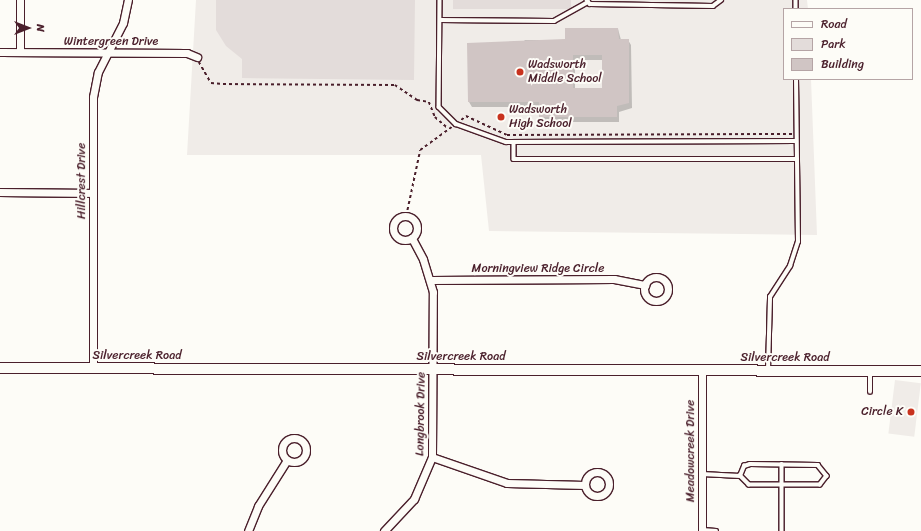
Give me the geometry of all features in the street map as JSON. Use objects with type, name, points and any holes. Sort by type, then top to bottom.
[{"type":"street","points":[[20,0],[20,52]]},
{"type":"street","name":"Hillcrest Drive","points":[[93,369],[93,97],[98,72],[123,23],[128,0]]},
{"type":"street","name":"Wintergreen Drive","points":[[0,52],[187,53],[197,57]]},
{"type":"street","points":[[0,192],[93,193]]},
{"type":"street","name":"Longbrook Drive","points":[[384,531],[414,499],[432,457],[433,369],[430,280],[412,238]]},
{"type":"street","name":"Morningview Ridge Circle","points":[[430,280],[614,280],[645,285]]},
{"type":"street","name":"Silvercreek Road","points":[[0,368],[921,371]]},
{"type":"street","name":"Meadowcreek Drive","points":[[702,370],[702,531]]},
{"type":"street","points":[[432,457],[507,483],[586,485]]},
{"type":"street","points":[[248,531],[268,488],[287,460]]},
{"type":"lane","points":[[440,0],[439,107],[456,124],[514,142],[796,141]]},
{"type":"lane","points":[[440,20],[554,21],[587,1],[713,6],[721,0]]},
{"type":"lane","points":[[768,371],[770,297],[790,266],[798,242],[796,80]]},
{"type":"lane","points":[[514,142],[514,159],[796,159]]},
{"type":"lane","points":[[870,371],[870,392]]},
{"type":"lane","points":[[702,474],[740,476],[749,485],[820,485],[826,476],[818,465],[782,464],[747,465],[740,476]]},
{"type":"lane","points":[[782,464],[782,531]]},
{"type":"lane","points":[[702,531],[716,531]]},
{"type":"path","points":[[197,57],[211,83],[396,85],[417,100],[429,102],[435,117],[449,129]]},
{"type":"shaded area","name":"Wadsworth High School","points":[[196,0],[807,0],[808,8],[783,8],[783,80],[811,80],[817,235],[489,231],[481,155],[187,155]]},
{"type":"shaded area","points":[[895,380],[921,383],[914,437],[888,434]]},
{"type":"green space","points":[[216,0],[415,0],[414,80],[242,78],[242,59],[226,46],[216,30]]},
{"type":"green space","points":[[453,0],[571,0],[571,9],[453,9]]},
{"type":"building","name":"Wadsworth Middle School","points":[[565,28],[618,28],[619,39],[629,39],[629,103],[617,106],[617,117],[539,117],[539,102],[468,102],[467,43],[565,39]],"holes":[[[573,55],[602,55],[602,88],[573,88]]]},
{"type":"place","name":"Wadsworth Middle School","points":[[520,72]]},
{"type":"place","name":"Wadsworth High School","points":[[501,117]]},
{"type":"place","name":"Circle K","points":[[911,412]]}]
